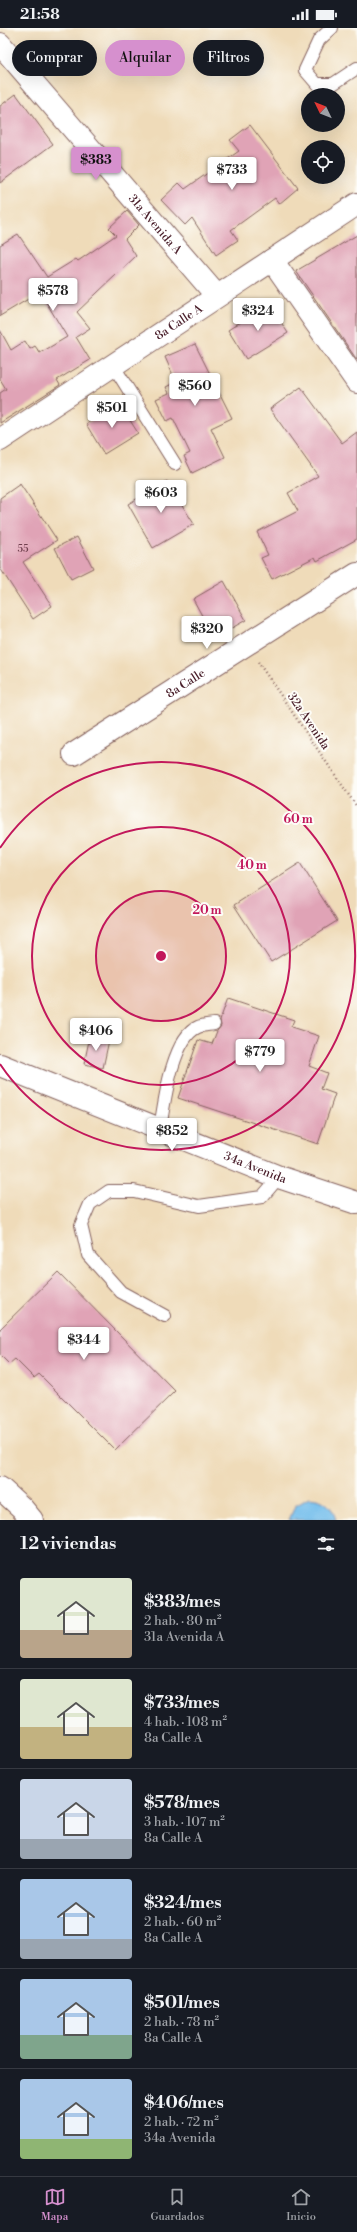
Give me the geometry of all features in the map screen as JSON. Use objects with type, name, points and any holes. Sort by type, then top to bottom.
[{"type":"street","name":"31a Avenida A","points":[[0,44],[217,296]]},
{"type":"street","name":"8a Calle A","points":[[0,440],[357,204]]},
{"type":"street","points":[[272,260],[357,382]]},
{"type":"street","name":"8a Calle","points":[[74,754],[357,574]]},
{"type":"street","name":"34a Avenida","points":[[0,1065],[279,1177],[357,1203]]},
{"type":"street","points":[[0,1488],[22,1508],[32,1520]]},
{"type":"lane","points":[[332,28],[319,40],[305,70],[317,84],[334,84],[357,68]]},
{"type":"lane","points":[[114,365],[175,464]]},
{"type":"lane","points":[[160,1130],[165,1097],[181,1046],[188,1035],[198,1027],[214,1024]]},
{"type":"lane","points":[[165,1316],[121,1292],[88,1255],[81,1225],[90,1204],[109,1191],[134,1191],[199,1206],[262,1197],[279,1177]]},
{"type":"path","name":"32a Avenida","points":[[247,645],[357,807]]},
{"type":"water","points":[[309,1498],[323,1501],[327,1504],[332,1510],[336,1520],[289,1520],[295,1506]]},
{"type":"building","points":[[16,94],[53,144],[0,183],[0,106]]},
{"type":"building","points":[[250,125],[298,188],[279,204],[275,198],[231,230],[238,240],[216,255],[192,218],[185,225],[161,200],[179,183],[185,189],[239,151],[230,140]]},
{"type":"building","points":[[127,211],[139,225],[125,239],[136,256],[77,312],[90,328],[76,337],[90,360],[57,380],[60,385],[0,423],[0,393],[6,389],[0,379],[0,330],[11,350],[25,341],[30,349],[35,346],[40,353],[67,337],[40,292],[0,316],[0,245],[18,234],[47,277],[76,259],[78,261],[116,235],[109,228]]},
{"type":"building","points":[[357,235],[357,360],[296,271]]},
{"type":"building","points":[[269,304],[288,333],[246,359],[228,330]]},
{"type":"building","points":[[195,344],[232,418],[211,428],[225,457],[192,473],[184,456],[190,453],[173,418],[167,421],[156,399],[169,393],[166,387],[176,382],[165,357]]},
{"type":"building","points":[[301,387],[342,443],[357,432],[357,539],[317,561],[315,557],[272,579],[261,558],[268,555],[257,532],[298,511],[288,493],[318,476],[270,409]]},
{"type":"building","points":[[119,403],[138,433],[104,454],[86,424]]},
{"type":"building","points":[[167,481],[194,524],[153,548],[128,504]]},
{"type":"building","points":[[20,484],[57,540],[23,562],[52,606],[33,619],[0,568],[0,498]]},
{"type":"building","points":[[77,537],[93,568],[71,579],[55,548]]},
{"type":"building","points":[[224,581],[246,620],[214,638],[193,599]]},
{"type":"building","points":[[300,863],[337,921],[271,962],[234,905]]},
{"type":"building","points":[[228,998],[294,1020],[291,1027],[319,1036],[309,1066],[327,1073],[321,1089],[335,1094],[318,1144],[178,1098],[198,1040],[212,1044],[217,1031],[221,1026],[220,1020]]},
{"type":"building","points":[[90,1036],[109,1040],[103,1068],[84,1064]]},
{"type":"building","points":[[58,1272],[175,1391],[115,1450],[39,1374],[34,1378],[15,1359],[9,1364],[0,1355],[0,1329]]}]
